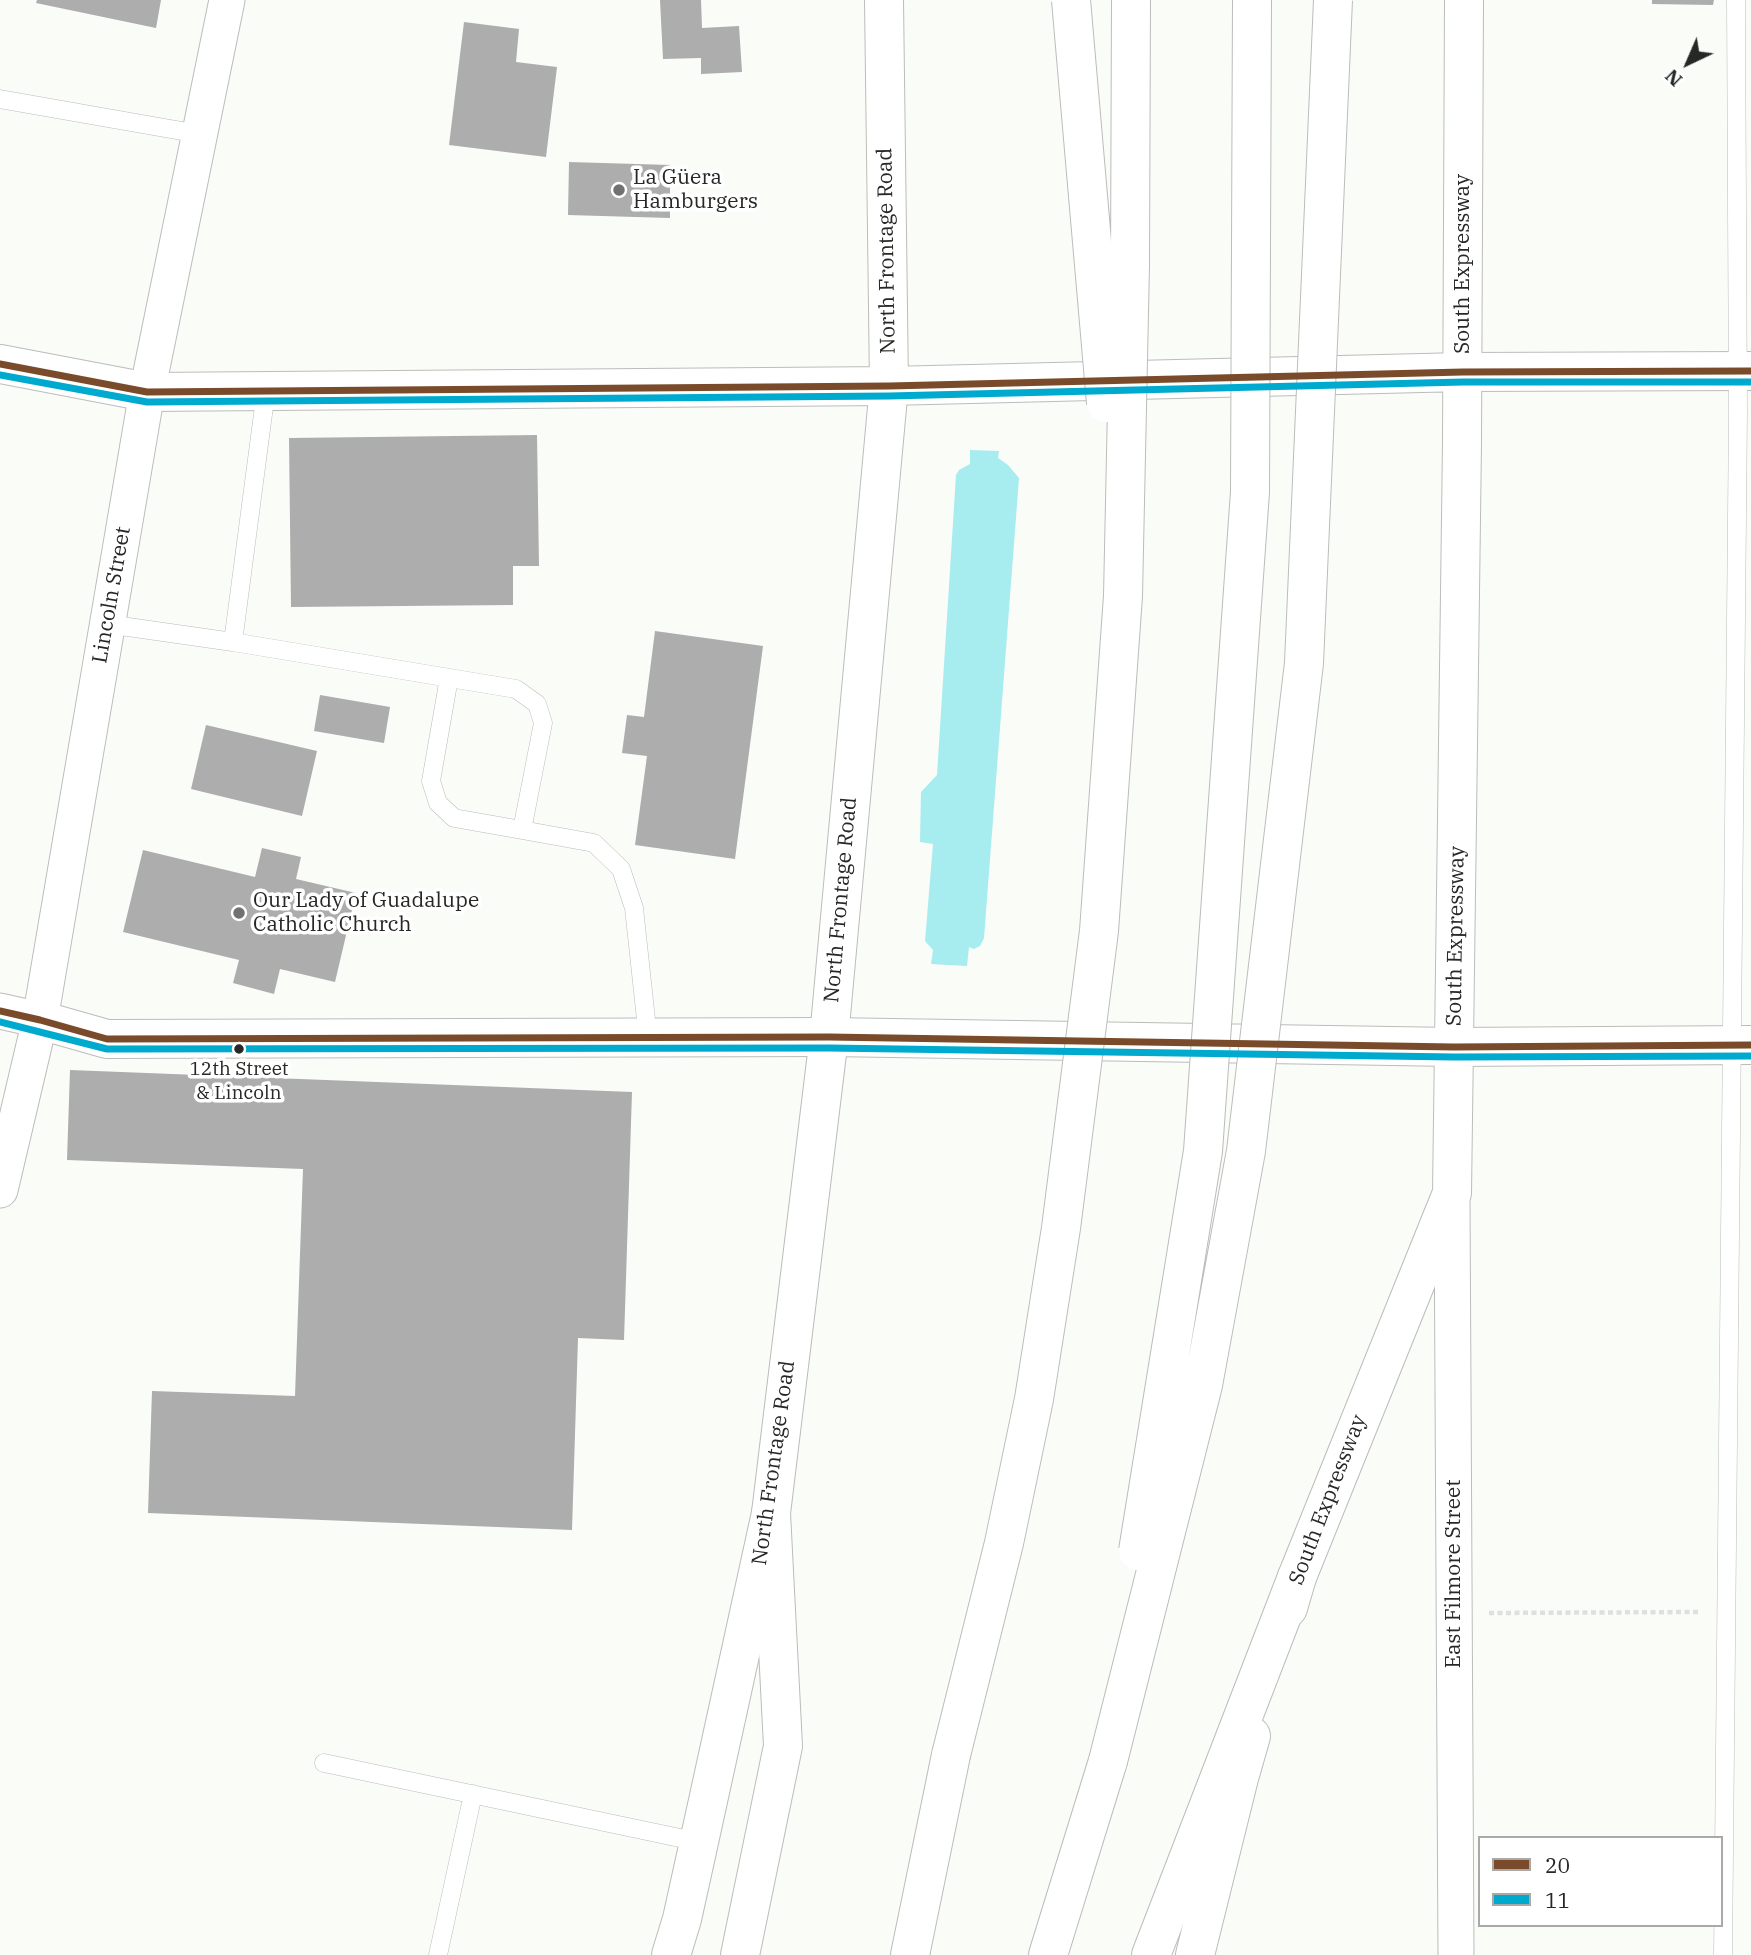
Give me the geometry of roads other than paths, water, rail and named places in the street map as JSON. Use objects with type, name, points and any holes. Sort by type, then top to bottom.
[{"type":"main road","name":"North Frontage Road","points":[[671,1955],[699,1842],[771,1513],[829,1037],[889,386],[884,0]]},
{"type":"main road","points":[[1071,0],[1123,597]]},
{"type":"main road","points":[[910,1955],[951,1755],[1004,1543],[1034,1399],[1061,1228],[1099,931],[1123,597],[1130,279],[1131,0]]},
{"type":"main road","points":[[1108,1761],[1141,1533],[1203,1151],[1250,492],[1252,0]]},
{"type":"main road","points":[[1048,1955],[1108,1761],[1203,1385],[1246,1151],[1304,663],[1333,0]]},
{"type":"main road","name":"South Expressway","points":[[1195,1955],[1239,1778],[1297,1577],[1452,1192],[1463,372],[1464,0]]},
{"type":"main road","points":[[0,364],[147,392],[889,386],[1463,372],[1745,371]]},
{"type":"main road","points":[[40,1020],[107,1040],[829,1037],[1454,1047],[1742,1045]]},
{"type":"main road","points":[[740,1955],[783,1746],[771,1513]]},
{"type":"main road","points":[[1151,1955],[1297,1577]]},
{"type":"street","name":"Lincoln Street","points":[[0,1190],[40,1020],[147,392],[227,0]]},
{"type":"street","points":[[0,1011],[40,1020]]},
{"type":"street","name":"East Filmore Street","points":[[1452,1192],[1457,1955]]},
{"type":"lane","points":[[1723,1955],[1727,1612],[1742,1045],[1745,371],[1736,0]]},
{"type":"lane","points":[[0,99],[199,134]]},
{"type":"lane","points":[[233,642],[266,391]]},
{"type":"lane","points":[[107,624],[516,689],[537,704],[543,723],[522,830]]},
{"type":"lane","points":[[449,678],[430,781],[438,803],[454,818],[594,843],[621,869],[634,908],[648,1038]]},
{"type":"lane","points":[[324,1763],[699,1842]]},
{"type":"lane","points":[[438,1955],[473,1794]]},
{"type":"water","points":[[970,450],[999,451],[998,458],[1019,478],[984,938],[980,946],[974,949],[969,947],[967,966],[931,964],[933,950],[925,941],[933,844],[920,842],[921,792],[937,775],[956,475],[970,464]]},
{"type":"place","name":"La Güera Hamburgers","points":[[619,190]]},
{"type":"place","name":"Our Lady of Guadalupe Catholic Church","points":[[239,913]]},
{"type":"place","name":"12th Street & Lincoln","points":[[239,1049]]}]
